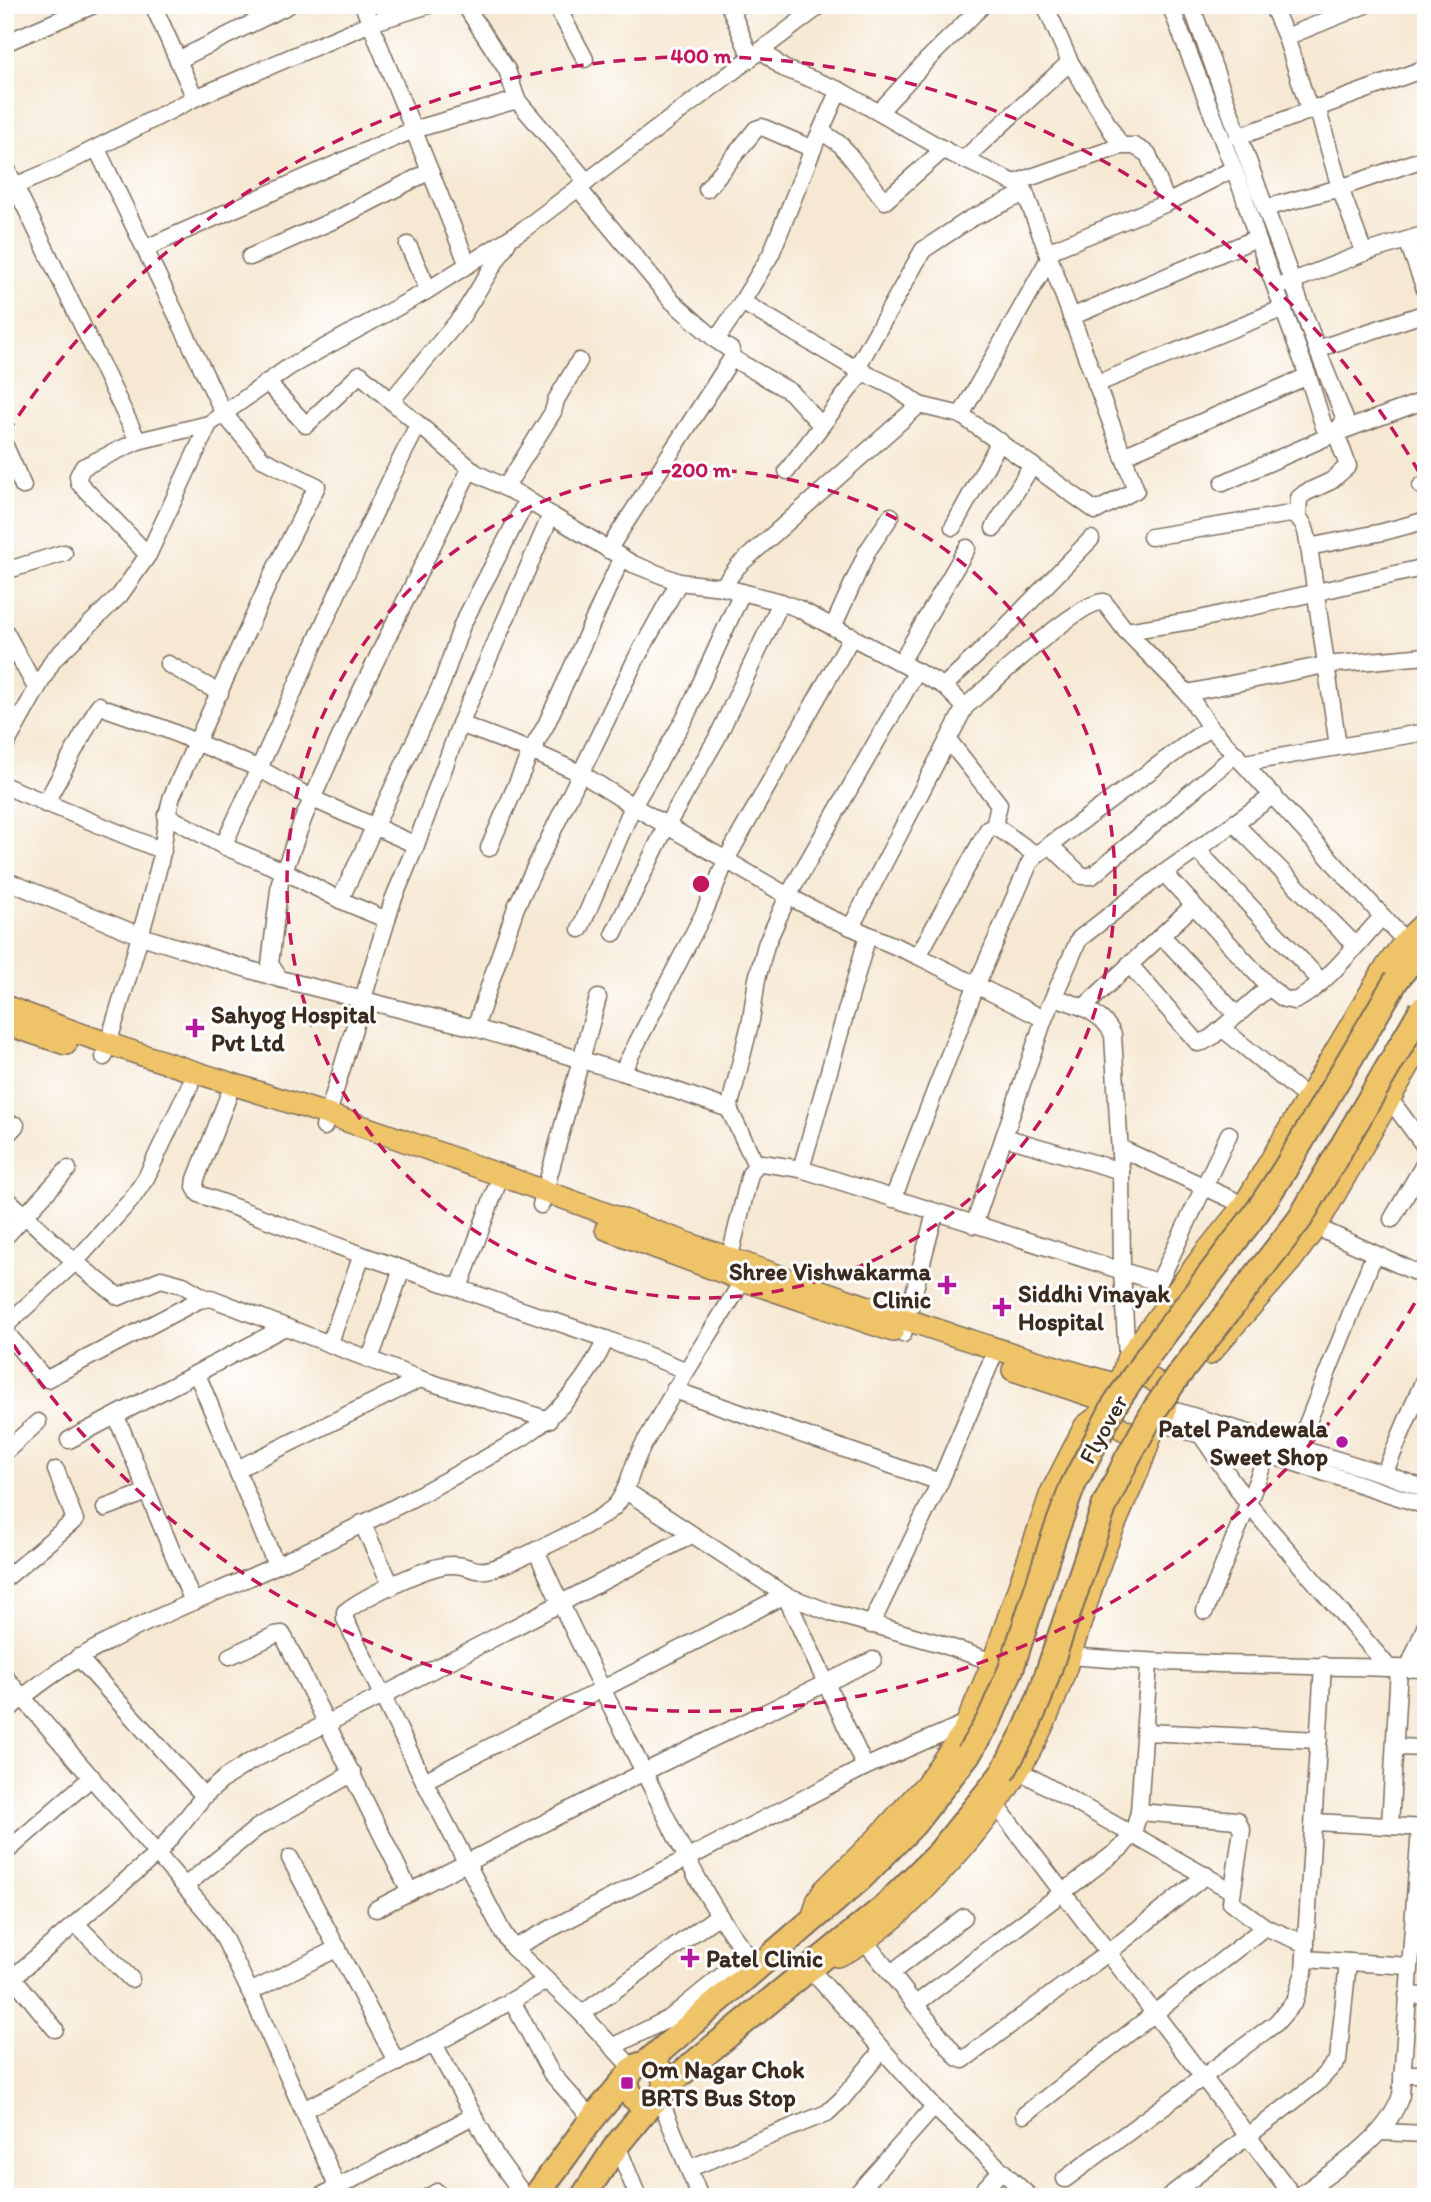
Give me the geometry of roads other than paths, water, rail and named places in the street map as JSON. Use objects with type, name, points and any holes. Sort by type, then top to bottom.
[{"type":"highway","name":"Flyover","points":[[535,2197],[592,2119],[635,2070],[753,1961],[811,1922],[860,1879],[914,1824],[969,1754],[989,1720],[1011,1669],[1073,1485],[1115,1404],[1178,1314],[1257,1212],[1285,1169],[1397,979],[1415,942]]},
{"type":"highway","name":"Flyover","points":[[583,2197],[617,2145],[659,2095],[883,1908],[940,1852],[1011,1772],[1039,1699],[1104,1507],[1127,1459],[1172,1384],[1300,1219],[1424,1007]]},
{"type":"highway","points":[[658,2068],[662,2073],[659,2095],[645,2102],[632,2096],[628,2090],[635,2070],[658,2068]]},
{"type":"main road","points":[[811,1922],[818,1899],[825,1889],[878,1837],[926,1784],[951,1750],[968,1722],[993,1662],[1051,1493],[1085,1426],[1116,1386],[1173,1295],[1244,1205],[1383,971],[1415,942],[1426,921]]},
{"type":"main road","points":[[5,1006],[105,1051],[190,1084],[228,1097],[326,1121],[496,1188],[543,1198]]},
{"type":"main road","points":[[5,1024],[105,1051],[326,1121],[543,1198],[733,1271],[906,1328],[994,1356],[1116,1386]]},
{"type":"main road","points":[[818,1962],[838,1956],[864,1940],[914,1900],[952,1861],[997,1806],[1011,1772],[1044,1724],[1104,1552],[1161,1415],[1161,1388],[1147,1376],[1129,1375],[1116,1386],[1111,1418],[1125,1431],[1135,1434],[1161,1415],[1290,1262],[1316,1227],[1426,1036]]},
{"type":"street","points":[[5,44],[94,5]]},
{"type":"street","points":[[153,5],[195,98]]},
{"type":"street","points":[[178,60],[289,5]]},
{"type":"street","points":[[363,5],[468,265]]},
{"type":"street","points":[[10,188],[55,170],[195,98],[371,23],[429,5]]},
{"type":"street","points":[[465,5],[507,70],[517,100],[672,301],[731,350],[732,358],[615,554],[546,725],[531,751],[489,848]]},
{"type":"street","points":[[556,5],[585,59]]},
{"type":"street","points":[[148,555],[79,483],[78,476],[83,467],[138,442],[209,424],[289,367],[468,265],[583,185],[821,5]]},
{"type":"street","points":[[879,112],[983,5]]},
{"type":"street","points":[[1045,5],[1070,62],[1121,146]]},
{"type":"street","points":[[1170,5],[1284,307],[1324,427],[1336,433],[1348,466],[1331,481],[1300,498],[1298,517]]},
{"type":"street","points":[[1191,5],[1345,419],[1336,433]]},
{"type":"street","points":[[1272,5],[1313,108],[1364,253]]},
{"type":"street","points":[[1286,37],[1365,5]]},
{"type":"street","points":[[734,7],[756,54],[783,68],[839,90],[1020,188],[1048,254],[1136,490],[1096,511],[961,415],[919,405],[896,388],[742,302]]},
{"type":"street","points":[[964,159],[1070,62]]},
{"type":"street","points":[[1238,136],[1426,68]]},
{"type":"street","points":[[716,340],[771,254],[839,90]]},
{"type":"street","points":[[146,248],[413,130],[517,100]]},
{"type":"street","points":[[707,189],[756,129],[762,127],[813,149]]},
{"type":"street","points":[[821,131],[841,145],[885,201],[944,149]]},
{"type":"street","points":[[787,471],[860,370],[923,250],[1020,188],[1121,146],[1134,146],[1148,154],[1167,203]]},
{"type":"street","points":[[97,149],[224,414],[262,459],[317,486],[276,566],[166,816],[163,851],[141,936],[105,1051]]},
{"type":"street","points":[[1265,208],[1340,188],[1426,158]]},
{"type":"street","points":[[5,165],[10,188],[138,442]]},
{"type":"street","points":[[961,415],[1048,254],[1167,203],[1233,169]]},
{"type":"street","points":[[250,257],[338,218],[429,170]]},
{"type":"street","points":[[1276,287],[1364,253],[1426,234]]},
{"type":"street","points":[[391,401],[462,316],[511,237]]},
{"type":"street","points":[[1071,317],[1257,238]]},
{"type":"street","points":[[1407,240],[1426,292]]},
{"type":"street","points":[[408,245],[428,289]]},
{"type":"street","points":[[1096,384],[1284,307]]},
{"type":"street","points":[[1317,349],[1426,313]]},
{"type":"street","points":[[732,358],[791,392],[821,425]]},
{"type":"street","points":[[505,488],[554,412],[556,400],[579,361]]},
{"type":"street","points":[[267,382],[306,425],[360,374],[470,469],[551,514],[615,554],[680,582],[722,587],[781,602],[852,636],[944,686],[965,707]]},
{"type":"street","points":[[1123,456],[1308,376]]},
{"type":"street","points":[[1223,483],[1336,433],[1426,400]]},
{"type":"street","points":[[722,587],[738,566],[919,405]]},
{"type":"street","points":[[5,747],[53,660],[120,596],[148,555],[209,424]]},
{"type":"street","points":[[223,846],[260,769],[381,495],[418,425]]},
{"type":"street","points":[[953,527],[1000,441]]},
{"type":"street","points":[[5,446],[23,486]]},
{"type":"street","points":[[994,528],[1032,465]]},
{"type":"street","points":[[280,979],[270,964],[280,882],[304,817],[359,695],[470,469]]},
{"type":"street","points":[[340,900],[442,683],[462,625],[527,500]]},
{"type":"street","points":[[326,1121],[387,920],[460,724],[551,514]]},
{"type":"street","points":[[1152,537],[1290,514],[1298,517],[1304,524],[1309,547],[1338,746]]},
{"type":"street","points":[[833,627],[868,550],[891,516]]},
{"type":"street","points":[[1309,547],[1420,522]]},
{"type":"street","points":[[944,686],[1001,632],[1091,539]]},
{"type":"street","points":[[901,662],[967,548]]},
{"type":"street","points":[[5,571],[64,553]]},
{"type":"street","points":[[1126,631],[1191,621],[1426,567]]},
{"type":"street","points":[[475,1028],[516,907],[636,659],[680,582]]},
{"type":"street","points":[[580,929],[633,806],[685,718],[742,592]]},
{"type":"street","points":[[614,933],[667,825],[718,738],[781,602]]},
{"type":"street","points":[[851,927],[965,707],[1050,632],[1094,603],[1104,603],[1126,631],[1187,693],[1210,727],[1382,917],[1415,942]]},
{"type":"street","points":[[5,631],[36,688]]},
{"type":"street","points":[[622,1072],[704,913],[726,859],[852,636]]},
{"type":"street","points":[[1187,693],[1325,665],[1426,656]]},
{"type":"street","points":[[168,664],[220,693]]},
{"type":"street","points":[[756,1165],[729,1109],[766,945],[788,896],[917,671]]},
{"type":"street","points":[[45,804],[104,707],[155,725],[260,769],[313,799],[416,845]]},
{"type":"street","points":[[460,724],[582,774],[788,896],[918,956],[1044,1019]]},
{"type":"street","points":[[894,1199],[976,986],[1028,864],[1043,850],[1210,727]]},
{"type":"street","points":[[994,827],[1043,850],[1082,876],[1093,876],[1240,759],[1426,732]]},
{"type":"street","points":[[918,956],[985,833],[994,827],[999,804],[949,741]]},
{"type":"street","points":[[5,786],[163,851]]},
{"type":"street","points":[[974,1225],[1044,1019],[1079,939],[1164,873],[1274,795]]},
{"type":"street","points":[[166,816],[223,846],[284,871],[340,900],[387,920]]},
{"type":"street","points":[[1236,824],[1355,945]]},
{"type":"street","points":[[1198,851],[1321,981]]},
{"type":"street","points":[[1164,873],[1269,987],[1284,999],[1294,1001],[1308,993],[1382,917]]},
{"type":"street","points":[[5,880],[141,936],[280,979],[475,1028],[622,1072],[729,1109]]},
{"type":"street","points":[[1084,1007],[1193,906]]},
{"type":"street","points":[[801,1169],[868,935]]},
{"type":"street","points":[[1162,936],[1237,1015]]},
{"type":"street","points":[[1129,964],[1198,1043],[1223,1029],[1269,987]]},
{"type":"street","points":[[1055,997],[1084,1007],[1105,1023],[1113,1035],[1121,1171],[1122,1270],[1116,1386]]},
{"type":"street","points":[[543,1198],[598,998]]},
{"type":"street","points":[[1223,1029],[1306,1097]]},
{"type":"street","points":[[190,1084],[138,1191],[75,1262],[5,1329],[47,1379],[205,1298]]},
{"type":"street","points":[[228,1097],[196,1179],[195,1187],[200,1194],[362,1255],[606,1339],[685,1370]]},
{"type":"street","points":[[1389,1098],[1426,1148]]},
{"type":"street","points":[[635,2070],[582,2014],[513,1948],[486,1903],[382,1696],[345,1619],[345,1612],[416,1575],[452,1565],[485,1572],[536,1550],[605,1514],[615,1506],[626,1490],[637,1457],[685,1370],[733,1271],[750,1174],[756,1165],[762,1163],[801,1169],[1154,1281],[1160,1280],[1229,1134]]},
{"type":"street","points":[[1004,1136],[1121,1171]]},
{"type":"street","points":[[1120,1148],[1244,1205]]},
{"type":"street","points":[[1392,1219],[1426,1161]]},
{"type":"street","points":[[5,1237],[68,1169]]},
{"type":"street","points":[[459,1288],[496,1188]]},
{"type":"street","points":[[5,1197],[75,1262],[119,1297],[161,1279],[183,1285],[205,1298],[330,1342],[420,1379],[549,1420]]},
{"type":"street","points":[[906,1328],[934,1213]]},
{"type":"street","points":[[1316,1227],[1426,1277]]},
{"type":"street","points":[[330,1342],[362,1255]]},
{"type":"street","points":[[1298,1447],[1374,1255]]},
{"type":"street","points":[[370,1359],[402,1269]]},
{"type":"street","points":[[69,1440],[285,1327]]},
{"type":"street","points":[[5,1713],[23,1696],[98,1645],[362,1523],[489,1457],[549,1420],[589,1372],[606,1339]]},
{"type":"street","points":[[871,1625],[940,1482],[994,1356]]},
{"type":"street","points":[[197,1374],[276,1565]]},
{"type":"street","points":[[1384,1474],[1426,1376]]},
{"type":"street","points":[[237,1469],[420,1379]]},
{"type":"street","points":[[674,1390],[940,1482]]},
{"type":"street","points":[[1161,1415],[1202,1435],[1426,1506]]},
{"type":"street","points":[[1161,1415],[1298,1447],[1426,1489]]},
{"type":"street","points":[[116,1416],[193,1602]]},
{"type":"street","points":[[5,1452],[38,1422]]},
{"type":"street","points":[[1202,1435],[1248,1504],[1399,1668]]},
{"type":"street","points":[[1205,1611],[1267,1454]]},
{"type":"street","points":[[5,1578],[75,1520],[57,1470]]},
{"type":"street","points":[[626,1490],[785,1595],[871,1625],[938,1643],[993,1662]]},
{"type":"street","points":[[105,1508],[147,1492]]},
{"type":"street","points":[[362,1523],[392,1587]]},
{"type":"street","points":[[55,2029],[8,1976],[76,1924],[158,1853],[204,1796],[226,1777],[253,1760],[692,1535]]},
{"type":"street","points":[[536,1550],[601,1690],[688,1859],[719,1915],[753,1961],[670,2018],[612,2048]]},
{"type":"street","points":[[785,1595],[866,1767]]},
{"type":"street","points":[[424,1780],[785,1595]]},
{"type":"street","points":[[1390,1826],[1399,1668],[1426,1625]]},
{"type":"street","points":[[230,1656],[282,1634],[410,1892]]},
{"type":"street","points":[[1069,1656],[1149,1663],[1426,1669]]},
{"type":"street","points":[[78,1657],[204,1796]]},
{"type":"street","points":[[376,1909],[644,1772],[873,1660]]},
{"type":"street","points":[[916,2004],[1121,1848],[1133,1833],[1139,1812],[1149,1663]]},
{"type":"street","points":[[1065,2179],[1287,2012],[1301,1988],[1323,1665]]},
{"type":"street","points":[[5,1677],[212,1918],[250,1992],[340,2192]]},
{"type":"street","points":[[513,1948],[866,1767],[968,1722]]},
{"type":"street","points":[[1144,1732],[1319,1740]]},
{"type":"street","points":[[1395,1747],[1426,1748]]},
{"type":"street","points":[[1011,1772],[1133,1833],[1232,1891]]},
{"type":"street","points":[[186,1885],[258,1827],[353,1773]]},
{"type":"street","points":[[5,1853],[92,1777]]},
{"type":"street","points":[[997,1806],[1296,2197],[1381,2132],[1397,2106],[1402,2074],[1409,1966],[1419,1916],[1423,1828],[1314,1822]]},
{"type":"street","points":[[1139,1812],[1237,1820],[1242,1830],[1231,1902],[1305,1952],[1348,1962],[1409,1966]]},
{"type":"street","points":[[290,1858],[397,2063]]},
{"type":"street","points":[[864,1940],[958,2058],[963,2060],[1109,1952],[1206,1875]]},
{"type":"street","points":[[582,2014],[719,1915]]},
{"type":"street","points":[[891,1973],[964,1917]]},
{"type":"street","points":[[76,1924],[131,1979]]},
{"type":"street","points":[[1024,2115],[1265,1927]]},
{"type":"street","points":[[250,1992],[338,1948]]},
{"type":"street","points":[[818,1962],[882,2050],[934,2107],[1030,2197]]},
{"type":"street","points":[[1168,2197],[1316,2084],[1338,2060],[1348,1962]]},
{"type":"street","points":[[303,2109],[434,2044],[546,1981]]},
{"type":"street","points":[[1407,1995],[1426,1996]]},
{"type":"street","points":[[512,2001],[551,2073],[592,2119]]},
{"type":"street","points":[[434,2044],[497,2158],[525,2197]]},
{"type":"street","points":[[690,2168],[827,2113],[836,2106],[882,2050]]},
{"type":"street","points":[[1402,2074],[1426,2074]]},
{"type":"street","points":[[659,2095],[701,2197]]},
{"type":"street","points":[[854,2197],[934,2107]]},
{"type":"street","points":[[319,2197],[340,2192],[473,2116]]},
{"type":"street","points":[[1381,2132],[1426,2134]]},
{"type":"street","points":[[617,2145],[638,2197]]},
{"type":"street","points":[[977,2197],[1002,2171]]},
{"type":"place","name":"Sahyog Hospital Pvt Ltd","points":[[195,1028]]},
{"type":"place","name":"Shree Vishwakarma Clinic","points":[[947,1285]]},
{"type":"place","name":"Siddhi Vinayak Hospital","points":[[1002,1307]]},
{"type":"place","name":"Patel Pandewala Sweet Shop","points":[[1342,1442]]},
{"type":"place","name":"Patel Clinic","points":[[690,1958]]},
{"type":"place","name":"Om Nagar Chok BRTS Bus Stop","points":[[627,2083]]}]
